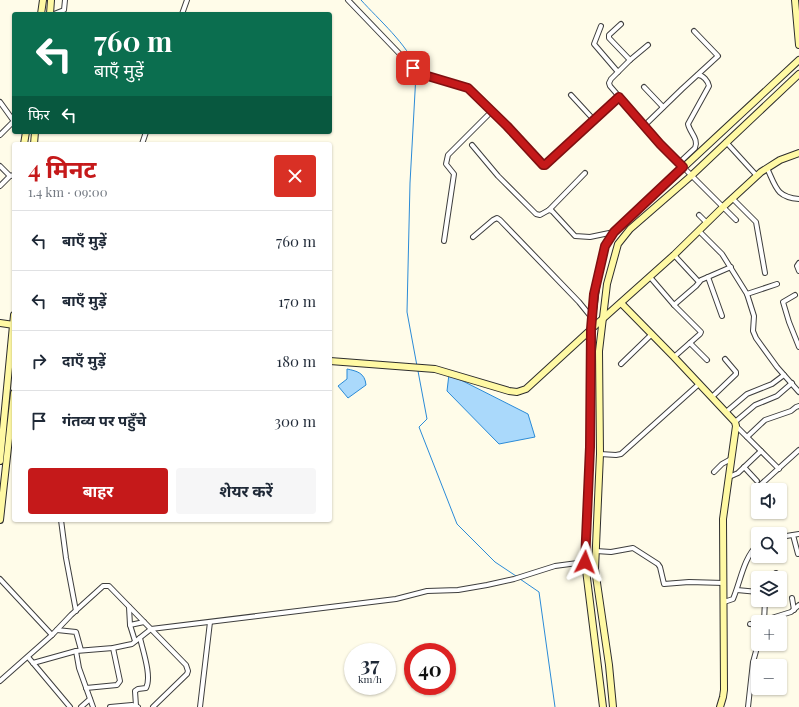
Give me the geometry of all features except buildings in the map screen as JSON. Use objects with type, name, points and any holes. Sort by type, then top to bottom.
[{"type":"street","points":[[42,12],[43,0]]},
{"type":"street","points":[[50,12],[51,0]]},
{"type":"street","points":[[59,12],[64,10],[65,0]]},
{"type":"street","points":[[183,12],[187,0]]},
{"type":"street","points":[[348,0],[418,73],[468,88],[544,166],[619,97]]},
{"type":"street","points":[[795,0],[799,45]]},
{"type":"street","points":[[621,24],[609,34],[609,38],[630,60]]},
{"type":"street","points":[[601,26],[594,44],[618,72]]},
{"type":"street","points":[[645,125],[718,56],[694,31]]},
{"type":"street","points":[[648,46],[630,60],[611,79],[609,83],[610,86],[691,176],[736,220]]},
{"type":"street","points":[[603,707],[585,562],[590,452],[591,329],[597,281],[605,246],[614,232],[681,165],[799,60]]},
{"type":"street","points":[[613,707],[609,665],[596,576],[596,551],[600,454],[599,361],[602,320],[607,284],[618,244],[630,229],[691,176],[799,74]]},
{"type":"street","points":[[681,165],[697,145],[688,124],[709,86],[708,82],[702,76],[698,76]]},
{"type":"street","points":[[644,87],[663,107]]},
{"type":"street","points":[[571,95],[594,120]]},
{"type":"street","points":[[0,102],[12,119]]},
{"type":"street","points":[[444,241],[454,174],[446,164],[448,155],[492,111]]},
{"type":"street","points":[[0,135],[12,124]]},
{"type":"street","points":[[726,142],[757,176]]},
{"type":"street","points":[[472,145],[498,176],[536,214],[540,215],[549,210],[586,172]]},
{"type":"street","points":[[332,361],[410,366],[440,370],[509,391],[520,392],[538,379],[591,329],[674,255],[732,198],[766,168],[780,160],[799,153]]},
{"type":"street","points":[[0,166],[12,176],[0,186]]},
{"type":"street","points":[[766,168],[782,195],[789,198],[799,199]]},
{"type":"street","points":[[732,198],[756,222],[765,273]]},
{"type":"street","points":[[549,210],[552,211],[575,236],[590,237],[614,232]]},
{"type":"street","points":[[698,215],[707,223]]},
{"type":"street","points":[[473,237],[493,220],[497,218],[500,220],[579,302],[592,318]]},
{"type":"street","points":[[699,231],[718,249],[731,268],[746,294],[754,316],[754,334],[777,367],[799,392]]},
{"type":"street","points":[[674,255],[699,282]]},
{"type":"street","points":[[799,263],[797,267],[799,270]]},
{"type":"street","points":[[674,305],[699,282],[731,268]]},
{"type":"street","points":[[650,277],[700,332],[700,334],[674,357]]},
{"type":"street","points":[[708,277],[722,316]]},
{"type":"street","points":[[746,294],[777,284]]},
{"type":"street","points":[[796,295],[783,302],[799,347]]},
{"type":"street","points":[[621,303],[779,469]]},
{"type":"street","points":[[0,323],[12,325]]},
{"type":"street","points":[[621,364],[652,334]]},
{"type":"street","points":[[0,461],[2,422],[12,341]]},
{"type":"street","points":[[690,343],[707,360]]},
{"type":"street","points":[[712,397],[736,374],[725,359]]},
{"type":"street","points":[[726,412],[747,394],[772,384],[784,375]]},
{"type":"street","points":[[720,707],[724,697],[723,519],[736,424],[756,406],[777,396],[792,383]]},
{"type":"street","points":[[600,454],[621,454],[699,384]]},
{"type":"street","points":[[747,437],[765,420],[791,411],[799,406]]},
{"type":"street","points":[[0,520],[12,411]]},
{"type":"street","points":[[763,483],[799,450]]},
{"type":"street","points":[[729,476],[738,473],[761,451]]},
{"type":"street","points":[[714,472],[722,464],[731,459]]},
{"type":"street","points":[[744,467],[757,482]]},
{"type":"street","points":[[61,522],[66,558],[76,611]]},
{"type":"street","points":[[787,536],[799,534]]},
{"type":"street","points":[[793,535],[798,554]]},
{"type":"street","points":[[596,551],[611,552],[633,548],[658,564],[663,582],[665,584],[689,582],[724,583]]},
{"type":"street","points":[[724,602],[733,599],[740,574],[751,552]]},
{"type":"street","points":[[33,663],[81,650],[113,648],[132,644],[151,629],[396,599],[427,591],[458,590],[514,579],[555,566],[585,562]]},
{"type":"street","points":[[0,579],[52,635]]},
{"type":"street","points":[[0,681],[52,635],[102,587],[106,585],[110,587],[186,665],[188,671],[182,680],[153,707]]},
{"type":"street","points":[[736,590],[751,591]]},
{"type":"street","points":[[792,598],[794,610]]},
{"type":"street","points":[[784,615],[794,610],[799,605]]},
{"type":"street","points":[[129,607],[130,625],[135,641]]},
{"type":"street","points":[[130,625],[144,622]]},
{"type":"street","points":[[200,707],[210,622]]},
{"type":"street","points":[[57,630],[76,632],[81,650]]},
{"type":"street","points":[[110,707],[137,706],[135,691],[137,689],[146,688],[147,686],[148,672],[140,638]]},
{"type":"street","points":[[86,688],[119,683],[120,681],[113,648]]},
{"type":"street","points":[[76,651],[77,661],[93,707]]},
{"type":"street","points":[[748,707],[756,651]]},
{"type":"street","points":[[28,657],[70,707]]},
{"type":"street","points":[[81,707],[90,699]]},
{"type":"water","points":[[347,369],[360,373],[364,378],[366,385],[348,398],[338,386],[347,379]]},
{"type":"water","points":[[449,374],[528,414],[535,437],[499,444],[447,391]]},
{"type":"waterway","points":[[361,0],[400,41],[407,50],[417,69]]},
{"type":"waterway","points":[[416,74],[410,183],[407,312],[417,366]]},
{"type":"waterway","points":[[418,371],[427,419],[419,427],[457,524],[495,562],[516,576]]},
{"type":"waterway","points":[[520,579],[539,592],[555,707]]},
{"type":"route","points":[[413,68],[418,73],[468,88],[507,126],[543,165],[545,165],[619,97],[660,144],[683,167],[614,232],[605,246],[594,294],[591,329],[590,447],[585,562]]}]
